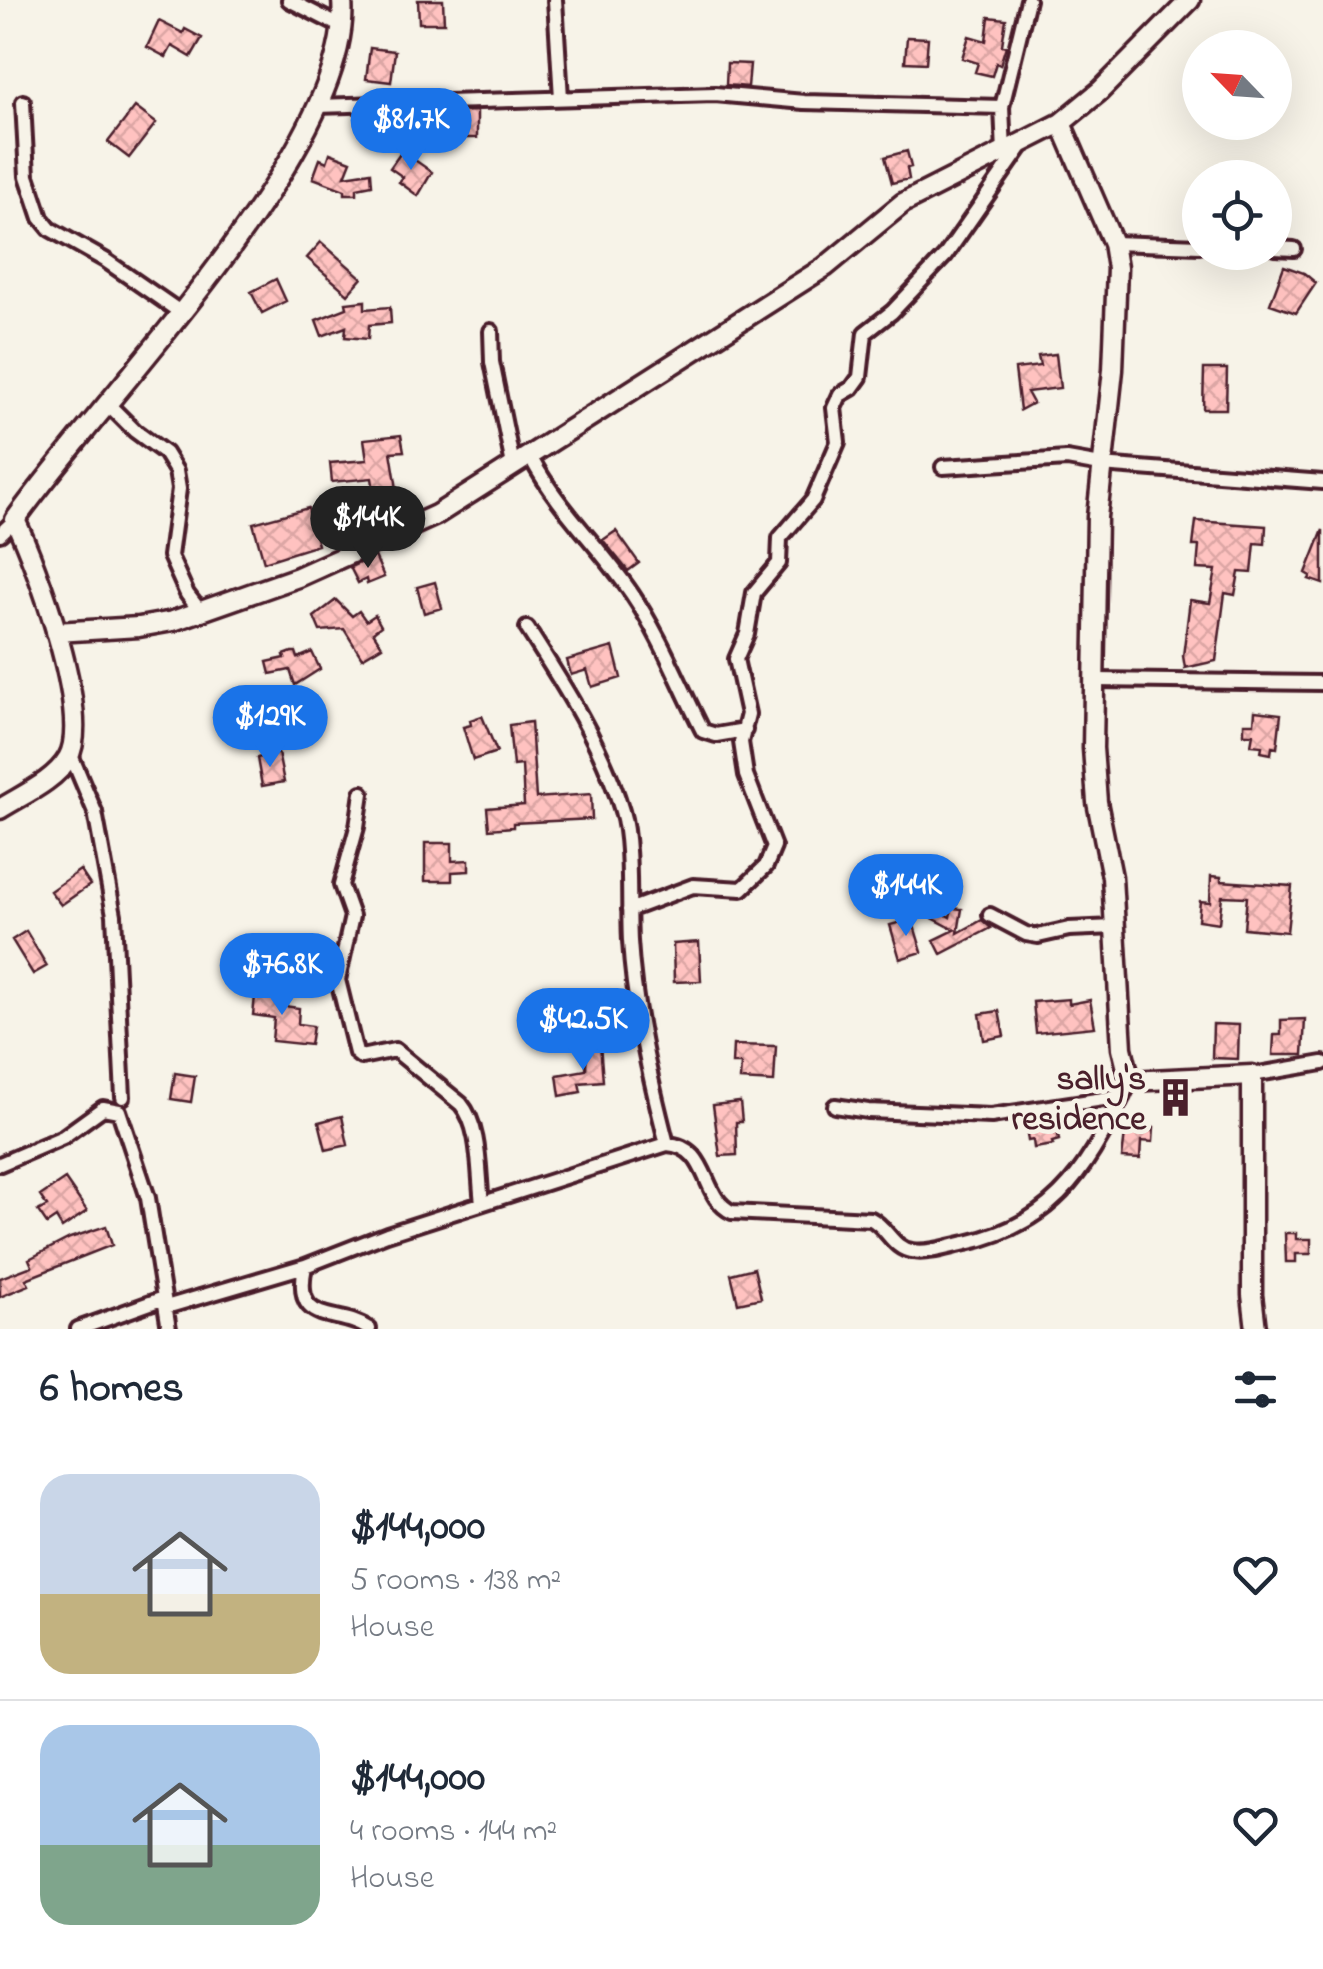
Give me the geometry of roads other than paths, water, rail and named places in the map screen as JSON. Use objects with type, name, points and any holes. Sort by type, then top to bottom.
[{"type":"street","points":[[289,0],[342,27]]},
{"type":"street","points":[[0,534],[180,312],[266,196],[330,80],[342,27],[342,0]]},
{"type":"street","points":[[554,0],[561,98]]},
{"type":"street","points":[[1004,153],[1002,107],[1028,0]]},
{"type":"street","points":[[56,632],[138,627],[173,620],[298,577],[413,528],[825,267],[903,202],[1062,123],[1100,91],[1190,0]]},
{"type":"street","points":[[317,106],[715,94],[804,102],[1002,107]]},
{"type":"street","points":[[23,102],[27,176],[42,218],[50,228],[106,260],[180,312]]},
{"type":"street","points":[[78,1329],[305,1266],[387,1234],[667,1144],[684,1147],[696,1157],[720,1204],[732,1212],[870,1219],[906,1250],[932,1250],[976,1240],[1049,1207],[1073,1181],[1126,1089],[1112,877],[1096,785],[1097,518],[1118,299],[1114,244],[1062,123]]},
{"type":"street","points":[[630,910],[692,886],[742,890],[766,866],[774,846],[746,775],[741,742],[748,714],[735,664],[747,634],[754,593],[778,567],[780,538],[813,500],[838,442],[834,408],[840,396],[856,385],[860,377],[865,333],[892,312],[946,256],[1023,144]]},
{"type":"street","points":[[1114,244],[1182,246]]},
{"type":"street","points":[[490,330],[492,362],[522,461],[630,592],[704,731],[716,736],[744,730]]},
{"type":"street","points":[[106,402],[135,431],[164,452],[176,471],[179,489],[170,556],[187,594],[200,611]]},
{"type":"street","points":[[943,466],[1067,459],[1323,482]]},
{"type":"street","points":[[0,809],[61,770],[71,755],[77,726],[56,632],[15,520]]},
{"type":"street","points":[[527,628],[558,677],[616,792],[626,828],[634,976],[651,1080],[667,1144]]},
{"type":"street","points":[[1096,680],[1323,683]]},
{"type":"street","points":[[71,755],[96,812],[114,915],[123,1097]]},
{"type":"street","points":[[362,793],[341,886],[352,916],[338,980],[356,1053],[361,1058],[395,1050],[461,1104],[472,1120],[482,1202]]},
{"type":"street","points":[[990,915],[1032,936],[1070,928],[1115,927]]},
{"type":"street","points":[[835,1106],[991,1116],[1126,1089],[1252,1075],[1323,1062]]},
{"type":"street","points":[[1252,1075],[1252,1295],[1256,1329]]},
{"type":"street","points":[[0,1164],[63,1137],[103,1108],[110,1106],[119,1111],[148,1198],[170,1329]]},
{"type":"street","points":[[305,1266],[303,1297],[312,1316],[332,1324],[358,1322],[368,1329]]},
{"type":"place","name":"sally's residence","points":[[1176,1097]]}]
